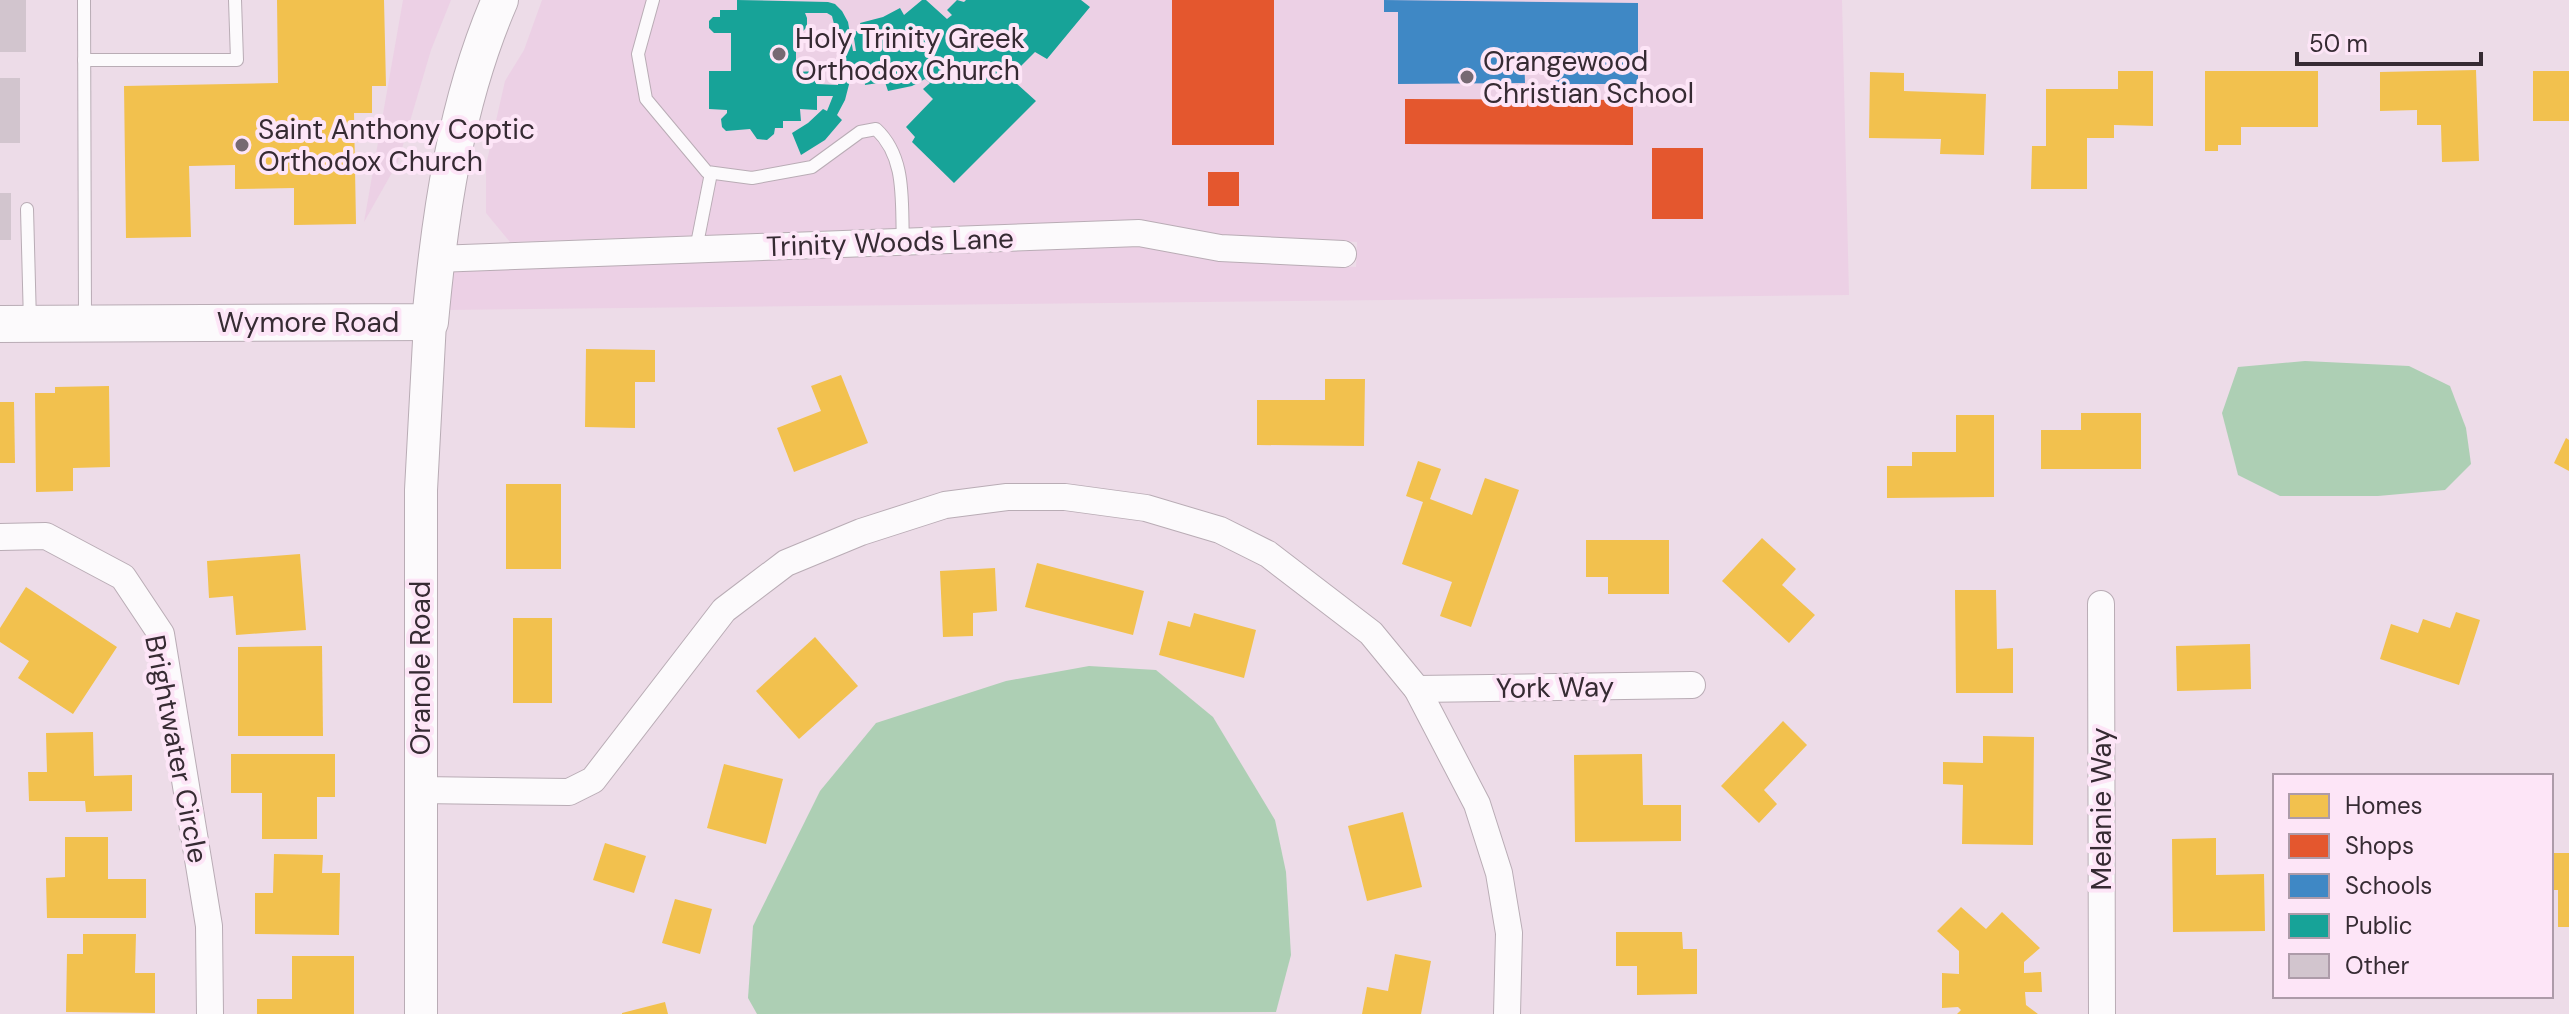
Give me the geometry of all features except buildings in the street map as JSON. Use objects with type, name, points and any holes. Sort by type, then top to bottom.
[{"type":"main road","name":"Wymore Road","points":[[15,324],[430,322],[448,171],[500,0]]},
{"type":"street","name":"Trinity Woods Lane","points":[[436,259],[1139,233],[1220,248],[1343,254]]},
{"type":"street","name":"Oranole Road","points":[[421,1014],[421,490],[430,322]]},
{"type":"street","points":[[420,790],[569,792],[593,780],[724,610],[786,563],[861,532],[945,505],[1007,497],[1065,497],[1146,508],[1220,530],[1268,554],[1371,633],[1417,689],[1477,804],[1499,873],[1509,933],[1507,1014]]},
{"type":"street","name":"Brightwater Circle","points":[[0,537],[46,536],[123,577],[161,634],[209,926],[210,1014]]},
{"type":"street","name":"Melanie Way","points":[[2101,604],[2102,1014]]},
{"type":"street","name":"York Way","points":[[1417,689],[1692,685]]},
{"type":"lane","points":[[84,0],[85,323]]},
{"type":"lane","points":[[84,60],[237,60],[235,0]]},
{"type":"lane","points":[[653,0],[638,54],[646,99],[707,172],[752,178],[812,167],[860,132],[876,129],[889,141],[900,170],[903,241]]},
{"type":"lane","points":[[696,249],[711,173]]},
{"type":"lane","points":[[15,324],[27,209]]},
{"type":"shaded area","points":[[403,0],[451,0],[431,50],[398,162],[364,222]]},
{"type":"shaded area","points":[[542,0],[1842,0],[1849,295],[445,310],[449,270],[1138,245],[1219,260],[1356,267],[1357,242],[1222,235],[1139,220],[510,242],[486,213],[486,165],[505,81],[524,50]]},
{"type":"shaded area","points":[[2305,361],[2409,366],[2450,386],[2466,428],[2471,464],[2445,490],[2378,496],[2280,496],[2238,475],[2222,413],[2238,367]]},
{"type":"shaded area","points":[[1089,666],[1156,670],[1213,717],[1275,820],[1286,872],[1291,955],[1276,1012],[757,1014],[748,998],[753,926],[820,791],[876,723],[1006,681]]},
{"type":"place","name":"Holy Trinity Greek Orthodox Church","points":[[779,54]]},
{"type":"place","name":"Orangewood Christian School","points":[[1467,77]]},
{"type":"place","name":"Saint Anthony Coptic Orthodox Church","points":[[242,145]]}]
